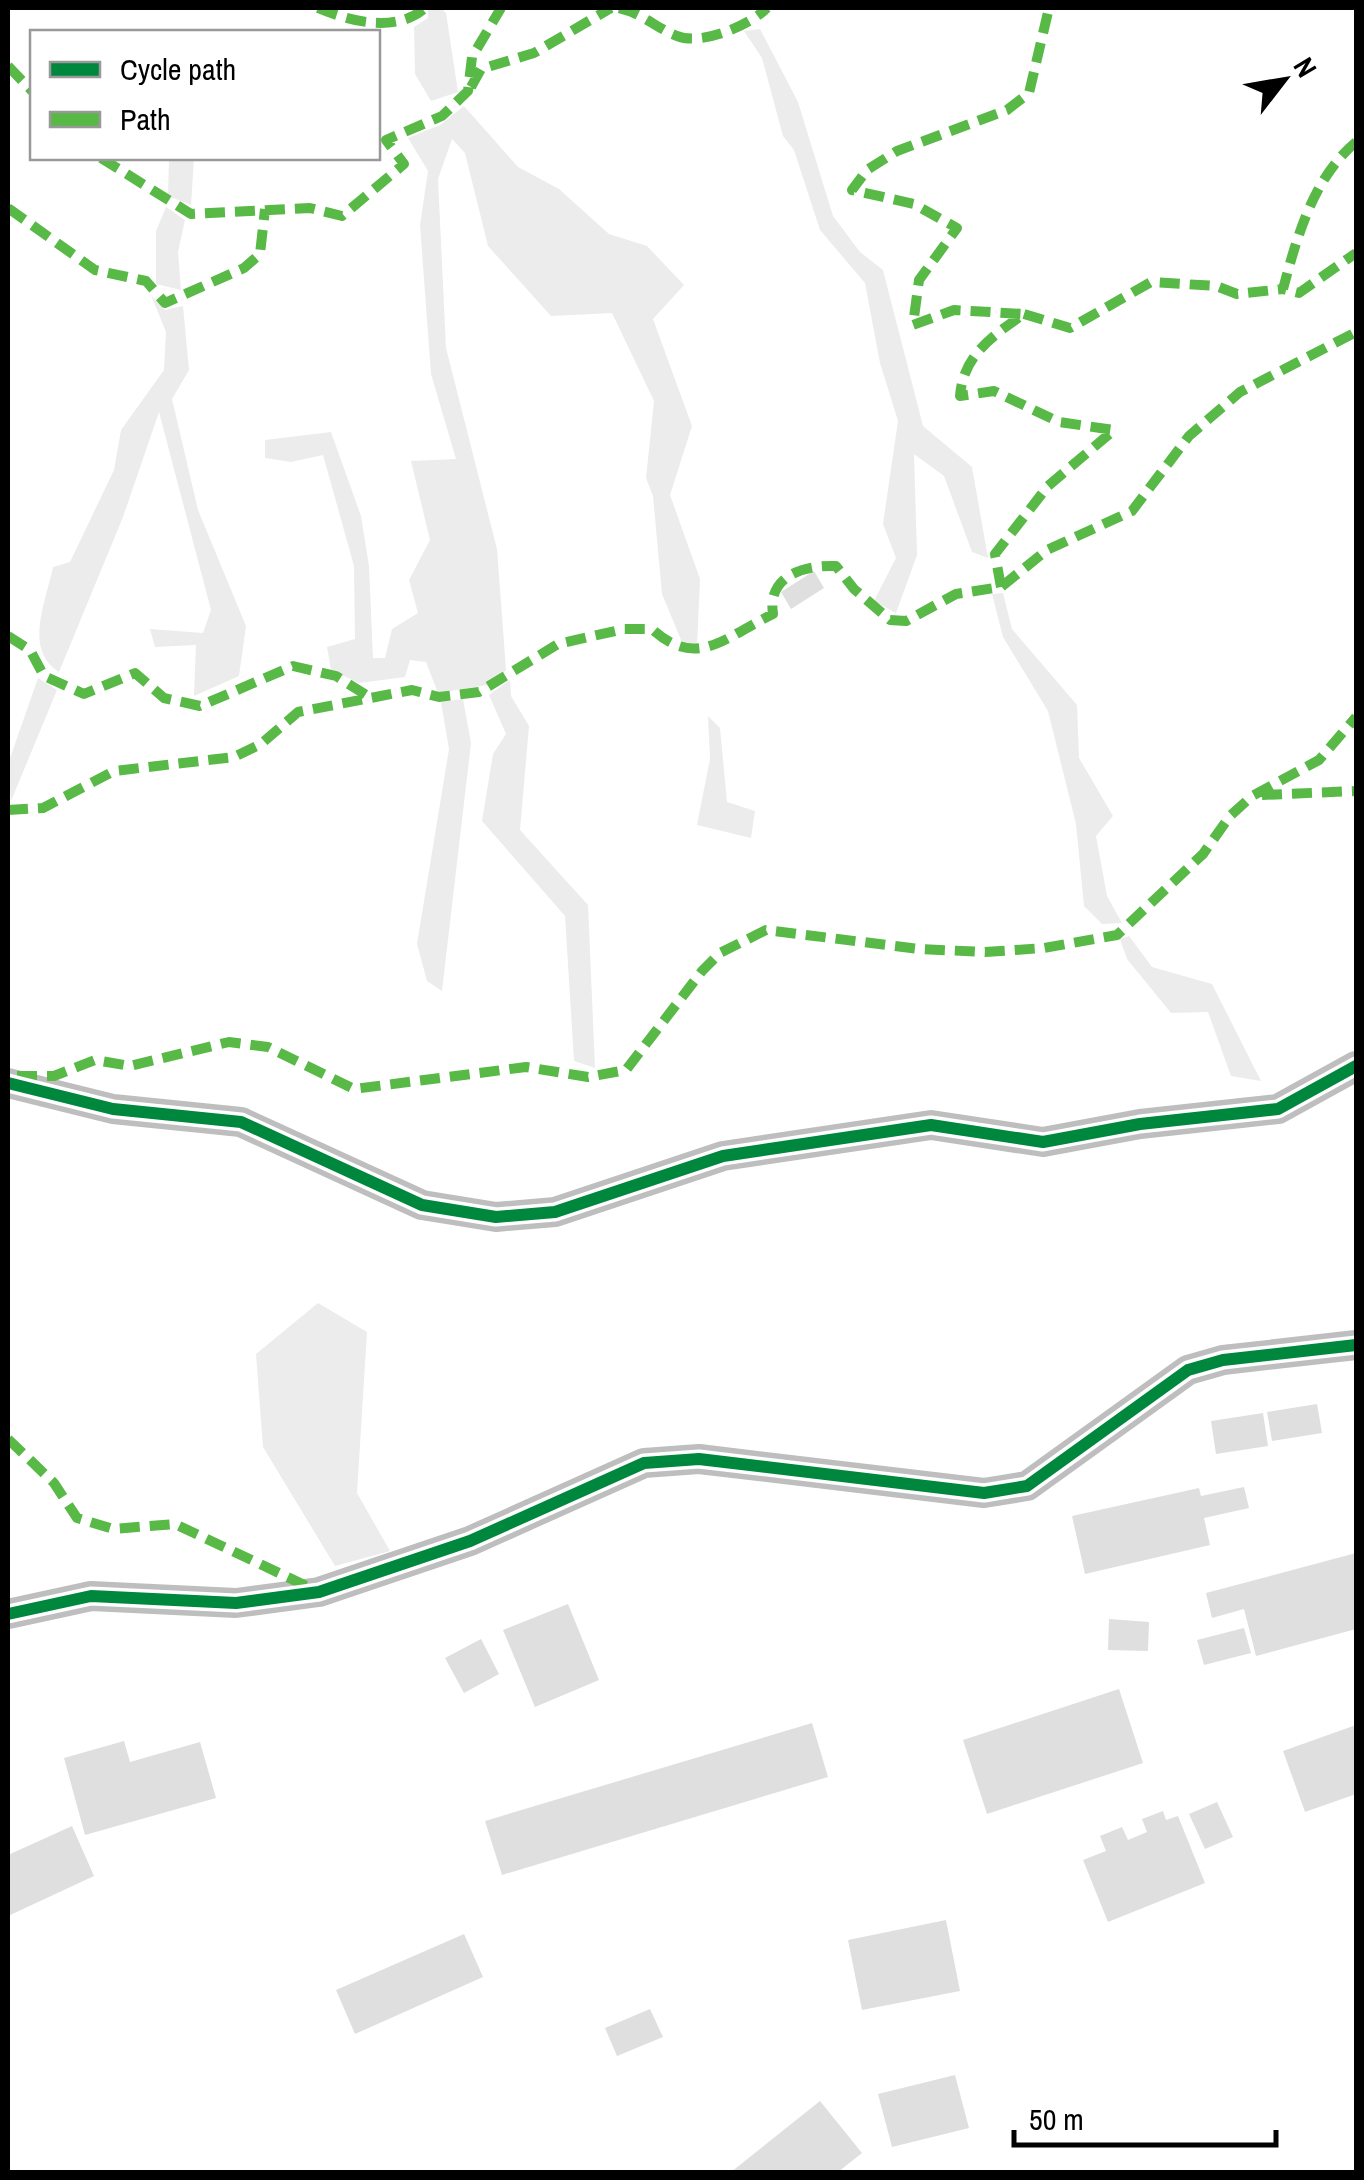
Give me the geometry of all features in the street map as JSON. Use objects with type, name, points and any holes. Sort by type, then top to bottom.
[{"type":"street","points":[[8,1083],[112,1109],[241,1122],[422,1205],[496,1216],[555,1212],[723,1156],[931,1124],[1043,1142],[1140,1124],[1278,1109],[1356,1066]]},
{"type":"street","points":[[8,1614],[90,1596],[236,1603],[319,1592],[455,1547],[644,1462],[698,1459],[984,1493],[1027,1486],[1188,1370],[1223,1360],[1356,1345]]},
{"type":"shaded area","points":[[428,8],[441,8],[446,13],[458,92],[431,101],[415,74],[414,27],[428,18]]},
{"type":"shaded area","points":[[760,29],[798,102],[833,216],[860,252],[883,270],[923,426],[972,467],[988,558],[972,552],[944,476],[914,454],[917,555],[896,613],[874,601],[896,558],[883,524],[898,421],[880,363],[865,283],[820,230],[794,150],[783,136],[762,58],[744,31]]},
{"type":"shaded area","points":[[464,106],[518,167],[559,189],[609,234],[647,246],[684,285],[653,319],[692,426],[670,495],[700,579],[697,647],[684,647],[662,594],[653,496],[646,478],[654,401],[612,313],[551,316],[488,246],[465,153],[452,139],[438,179],[446,348],[497,549],[506,670],[494,684],[438,693],[426,662],[410,660],[405,677],[359,683],[331,670],[327,647],[355,639],[354,566],[323,455],[291,462],[265,458],[265,440],[331,432],[361,516],[369,566],[373,658],[385,658],[392,629],[418,613],[409,580],[430,540],[411,461],[456,459],[431,374],[420,225],[428,171],[408,138],[440,125]]},
{"type":"shaded area","points":[[169,160],[194,160],[191,205],[168,196]]},
{"type":"shaded area","points":[[166,207],[185,220],[178,252],[181,290],[156,284],[156,231]]},
{"type":"shaded area","points":[[151,295],[165,310],[183,306],[189,370],[172,399],[198,510],[246,626],[239,676],[194,696],[196,645],[155,647],[150,629],[203,633],[211,610],[159,412],[123,517],[59,672],[48,663],[39,638],[53,567],[70,562],[114,470],[121,430],[164,370],[166,332]]},
{"type":"shaded area","points":[[1003,593],[1012,629],[1077,705],[1079,758],[1113,816],[1096,836],[1107,896],[1122,923],[1102,924],[1084,906],[1076,824],[1048,711],[1003,637],[992,594]]},
{"type":"shaded area","points":[[38,678],[57,690],[11,801],[8,764]]},
{"type":"shaded area","points":[[510,680],[511,696],[529,726],[520,830],[588,905],[595,1068],[574,1061],[565,916],[482,821],[493,754],[506,734],[489,695]]},
{"type":"shaded area","points":[[463,699],[471,743],[442,991],[427,981],[417,944],[449,749],[441,702]]},
{"type":"shaded area","points":[[708,716],[720,728],[727,802],[755,811],[751,838],[697,825],[710,759]]},
{"type":"shaded area","points":[[1129,936],[1152,967],[1212,984],[1261,1081],[1231,1076],[1208,1012],[1171,1013],[1127,959],[1120,939]]},
{"type":"shaded area","points":[[318,1303],[367,1332],[357,1493],[390,1551],[335,1566],[263,1447],[256,1354]]},
{"type":"building","points":[[814,571],[824,588],[791,609],[781,592]]},
{"type":"building","points":[[1317,1404],[1322,1433],[1272,1441],[1267,1412]]},
{"type":"building","points":[[1263,1413],[1268,1446],[1216,1454],[1211,1421]]},
{"type":"building","points":[[1244,1487],[1249,1508],[1204,1518],[1210,1545],[1085,1574],[1072,1516],[1199,1488],[1201,1496]]},
{"type":"building","points":[[1356,1553],[1356,1629],[1256,1656],[1244,1609],[1212,1618],[1206,1593]]},
{"type":"building","points":[[568,1604],[599,1680],[535,1707],[503,1630]]},
{"type":"building","points":[[1109,1619],[1149,1622],[1148,1651],[1108,1650]]},
{"type":"building","points":[[1244,1628],[1251,1653],[1204,1665],[1197,1640]]},
{"type":"building","points":[[481,1639],[499,1674],[464,1693],[445,1658]]},
{"type":"building","points":[[1119,1689],[1143,1763],[987,1814],[963,1740]]},
{"type":"building","points":[[812,1723],[828,1777],[502,1875],[485,1821]]},
{"type":"building","points":[[1356,1725],[1356,1794],[1305,1812],[1283,1751]]},
{"type":"building","points":[[124,1741],[130,1762],[200,1742],[216,1798],[85,1835],[64,1758]]},
{"type":"building","points":[[1217,1802],[1233,1837],[1205,1849],[1189,1814]]},
{"type":"building","points":[[1163,1811],[1166,1820],[1178,1816],[1205,1883],[1108,1922],[1083,1860],[1106,1851],[1100,1836],[1122,1827],[1128,1840],[1147,1832],[1142,1819]]},
{"type":"building","points":[[72,1826],[94,1876],[8,1916],[8,1855]]},
{"type":"building","points":[[946,1920],[960,1991],[862,2010],[848,1940]]},
{"type":"building","points":[[464,1934],[483,1977],[355,2034],[336,1990]]},
{"type":"building","points":[[650,2009],[663,2037],[617,2056],[605,2028]]},
{"type":"building","points":[[955,2075],[969,2128],[892,2147],[878,2094]]},
{"type":"building","points":[[820,2101],[862,2153],[838,2172],[731,2172]]},
{"type":"marked path","points":[[318,8],[373,23],[401,21],[425,8]]},
{"type":"marked path","points":[[104,160],[191,214],[310,208],[342,216],[404,164],[386,140],[442,116],[468,91],[472,57],[501,8]]},
{"type":"marked path","points":[[471,87],[481,69],[534,53],[611,8]]},
{"type":"marked path","points":[[619,8],[687,38],[725,32],[767,8]]},
{"type":"marked path","points":[[1001,587],[995,554],[1048,486],[1114,430],[1059,422],[994,391],[960,396],[973,358],[990,339],[1024,314],[954,310],[913,325],[919,280],[957,228],[914,204],[852,190],[867,170],[897,151],[1007,110],[1029,93],[1049,8]]},
{"type":"marked path","points":[[8,66],[30,89]]},
{"type":"marked path","points":[[1356,142],[1328,173],[1318,191],[1301,229],[1283,289],[1299,293],[1356,253]]},
{"type":"marked path","points":[[8,208],[95,270],[146,281],[165,303],[244,268],[260,254],[265,209]]},
{"type":"marked path","points":[[1024,314],[1070,328],[1151,282],[1216,286],[1237,294],[1283,289]]},
{"type":"marked path","points":[[8,810],[43,808],[114,771],[234,757],[261,744],[298,712],[412,690],[439,697],[479,692],[558,644],[624,629],[652,629],[683,647],[711,646],[773,614],[776,590],[782,581],[801,570],[836,566],[854,589],[890,620],[906,621],[956,594],[1001,587],[1047,550],[1132,511],[1189,436],[1240,392],[1356,332]]},
{"type":"marked path","points":[[8,636],[30,650],[44,676],[84,694],[135,673],[164,698],[200,706],[293,666],[336,676],[374,700]]},
{"type":"marked path","points":[[17,1076],[54,1076],[95,1060],[130,1066],[229,1042],[268,1047],[354,1089],[526,1067],[588,1077],[626,1070],[702,971],[720,953],[766,930],[919,949],[985,952],[1044,948],[1117,935],[1203,854],[1230,816],[1252,796],[1319,760],[1356,717]]},
{"type":"marked path","points":[[1262,795],[1356,791]]},
{"type":"marked path","points":[[8,1439],[54,1483],[77,1518],[113,1529],[175,1524],[315,1590]]},
{"type":"cycle path","points":[[8,1083],[113,1109],[241,1122],[422,1205],[496,1217],[555,1212],[723,1156],[931,1125],[1043,1142],[1140,1124],[1278,1109],[1356,1066]]},
{"type":"cycle path","points":[[8,1614],[91,1596],[236,1603],[319,1592],[470,1541],[644,1463],[699,1459],[984,1493],[1027,1486],[1188,1370],[1223,1360],[1356,1345]]}]
